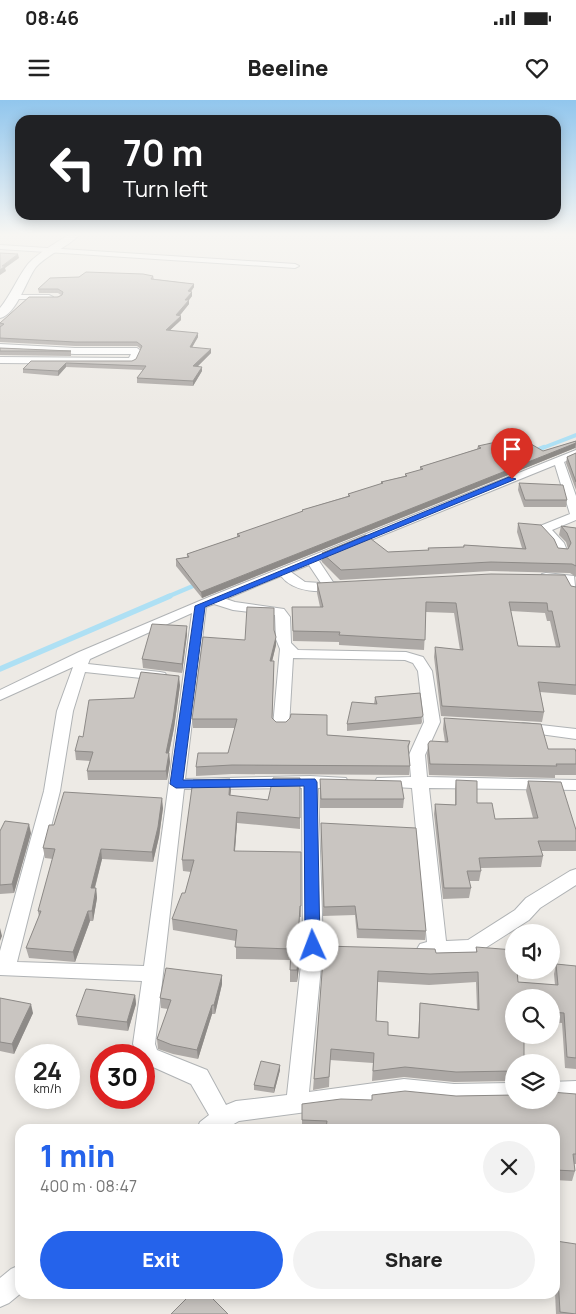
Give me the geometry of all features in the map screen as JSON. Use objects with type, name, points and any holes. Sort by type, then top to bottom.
[{"type":"street","points":[[0,315],[17,293]]},
{"type":"street","points":[[15,297],[58,297]]},
{"type":"street","points":[[0,347],[137,351],[132,360],[0,360]]},
{"type":"street","points":[[0,696],[82,661],[200,606],[576,453]]},
{"type":"street","points":[[558,460],[566,475],[562,487],[576,515],[544,530],[560,546],[562,554]]},
{"type":"street","points":[[497,485],[523,486]]},
{"type":"street","points":[[312,560],[330,587]]},
{"type":"street","points":[[284,571],[295,584],[318,588],[349,586]]},
{"type":"street","points":[[537,577],[570,579],[576,592]]},
{"type":"street","points":[[216,600],[233,606],[279,612],[283,617],[283,644],[286,650],[281,726]]},
{"type":"street","points":[[200,606],[144,1044],[148,1056],[199,1077],[215,1123],[236,1111],[404,1089],[454,1094],[505,1093]]},
{"type":"street","points":[[286,650],[303,655],[406,656],[418,660],[425,671],[432,722],[417,756],[437,950]]},
{"type":"street","points":[[82,661],[191,680]]},
{"type":"street","points":[[82,661],[65,711],[52,791],[5,969],[153,974]]},
{"type":"street","points":[[432,722],[450,723]]},
{"type":"street","points":[[506,727],[544,729],[576,734]]},
{"type":"street","points":[[297,1103],[322,946],[310,782]]},
{"type":"street","points":[[176,784],[419,782],[576,785]]},
{"type":"street","points":[[409,949],[437,950],[472,947],[522,915],[533,903],[576,876]]},
{"type":"street","points":[[560,1092],[576,1091]]},
{"type":"street","points":[[0,1294],[15,1282]]},
{"type":"building","points":[[63,293],[191,293],[185,300],[189,300],[176,315],[181,316],[166,330],[198,333],[190,347],[211,349],[193,366],[202,367],[193,381],[137,378],[146,366],[66,363],[58,371],[23,369],[31,361],[132,361],[136,359],[142,346],[137,342],[75,342],[0,338],[0,327],[4,324],[0,323],[29,297],[58,297]]},
{"type":"building","points":[[0,348],[71,351],[0,351]]},
{"type":"building","points":[[519,437],[543,451],[576,441],[576,443],[201,592],[176,559],[189,557],[187,554],[240,536],[237,534],[302,510],[350,496],[348,494],[383,483],[381,482],[407,476],[405,474],[423,469],[420,467],[481,448],[478,446]]},
{"type":"building","points":[[576,453],[576,482],[567,457]]},
{"type":"building","points":[[519,483],[563,485],[567,500],[525,500]]},
{"type":"building","points":[[518,523],[541,525],[554,539],[558,548],[568,549],[571,543],[567,533],[561,526],[576,528],[576,566],[572,564],[491,562],[341,570],[322,553],[366,535],[388,552],[464,547],[464,545],[526,549]]},
{"type":"building","points":[[491,574],[565,575],[571,586],[576,587],[576,685],[538,682],[544,712],[442,706],[435,647],[463,650],[456,603],[426,602],[425,640],[339,635],[340,632],[293,631],[292,607],[323,607],[317,583]],"holes":[[[509,602],[547,603],[548,611],[552,611],[560,647],[518,646]]]},
{"type":"building","points":[[247,607],[274,608],[274,630],[276,637],[270,661],[274,661],[272,718],[276,722],[286,722],[291,714],[327,715],[327,735],[410,741],[408,746],[410,766],[232,765],[196,767],[198,753],[228,753],[237,719],[192,719],[203,637],[245,640]]},
{"type":"building","points":[[152,624],[187,626],[182,664],[142,659]]},
{"type":"building","points":[[141,672],[179,676],[166,753],[169,753],[166,771],[87,771],[93,752],[75,751],[79,736],[83,737],[89,700],[134,698]]},
{"type":"building","points":[[420,693],[422,717],[347,724],[352,702],[377,704],[375,697]]},
{"type":"building","points":[[444,718],[541,724],[548,749],[575,749],[576,764],[556,764],[557,766],[430,764],[428,744],[430,741],[448,742]]},
{"type":"building","points":[[273,778],[300,778],[300,818],[237,812],[234,851],[301,852],[301,906],[298,940],[301,940],[297,970],[290,970],[291,949],[235,947],[237,930],[172,919],[182,893],[185,893],[194,860],[182,860],[193,780],[230,779],[229,795],[268,800]]},
{"type":"building","points":[[320,779],[401,781],[404,799],[321,799]]},
{"type":"building","points":[[456,780],[477,781],[477,803],[492,803],[495,819],[538,818],[528,781],[561,782],[576,830],[576,841],[538,841],[543,856],[479,858],[481,871],[467,871],[471,888],[444,888],[435,804],[456,805]]},
{"type":"building","points":[[64,792],[162,798],[152,852],[101,849],[91,888],[96,888],[92,911],[88,911],[73,952],[26,948],[41,911],[38,911],[55,849],[43,848],[49,825],[54,825]]},
{"type":"building","points":[[5,821],[29,824],[12,884],[0,885],[0,831]]},
{"type":"building","points":[[321,823],[416,828],[426,931],[358,929],[355,906],[324,907]]},
{"type":"building","points":[[324,946],[435,949],[436,953],[477,952],[476,947],[505,949],[505,979],[518,979],[518,982],[558,985],[560,964],[576,966],[576,1058],[567,1057],[564,1013],[560,1013],[560,989],[505,989],[505,1044],[524,1044],[524,1054],[505,1054],[505,1071],[456,1072],[405,1067],[373,1071],[374,1053],[331,1049],[329,1077],[314,1079]],"holes":[[[378,971],[430,974],[478,972],[479,1010],[420,1003],[419,1038],[388,1035],[388,1022],[376,1021]]]},
{"type":"building","points":[[166,968],[222,975],[214,1005],[212,1005],[197,1050],[172,1045],[157,1039],[171,1000],[160,998]]},
{"type":"building","points":[[86,989],[135,995],[127,1022],[76,1016]]},
{"type":"building","points":[[0,998],[31,1004],[12,1044],[0,1042]]},
{"type":"building","points":[[261,1061],[280,1065],[274,1088],[254,1085]]},
{"type":"building","points":[[405,1091],[456,1096],[505,1095],[505,1109],[560,1109],[560,1093],[576,1094],[576,1154],[573,1154],[575,1171],[560,1170],[560,1124],[327,1124],[327,1121],[302,1120],[302,1104],[341,1099],[372,1100],[372,1095]]},
{"type":"building","points":[[560,1242],[576,1244],[576,1314],[560,1312]]},
{"type":"building","points":[[186,1299],[213,1299],[228,1314],[171,1314]]},
{"type":"waterway","points":[[540,449],[576,435]]},
{"type":"waterway","points":[[534,451],[544,447]]},
{"type":"waterway","points":[[167,597],[200,583]]},
{"type":"waterway","points":[[0,669],[170,596]]},
{"type":"route","points":[[313,946],[310,782],[176,784],[198,635],[200,606],[512,479]]}]
